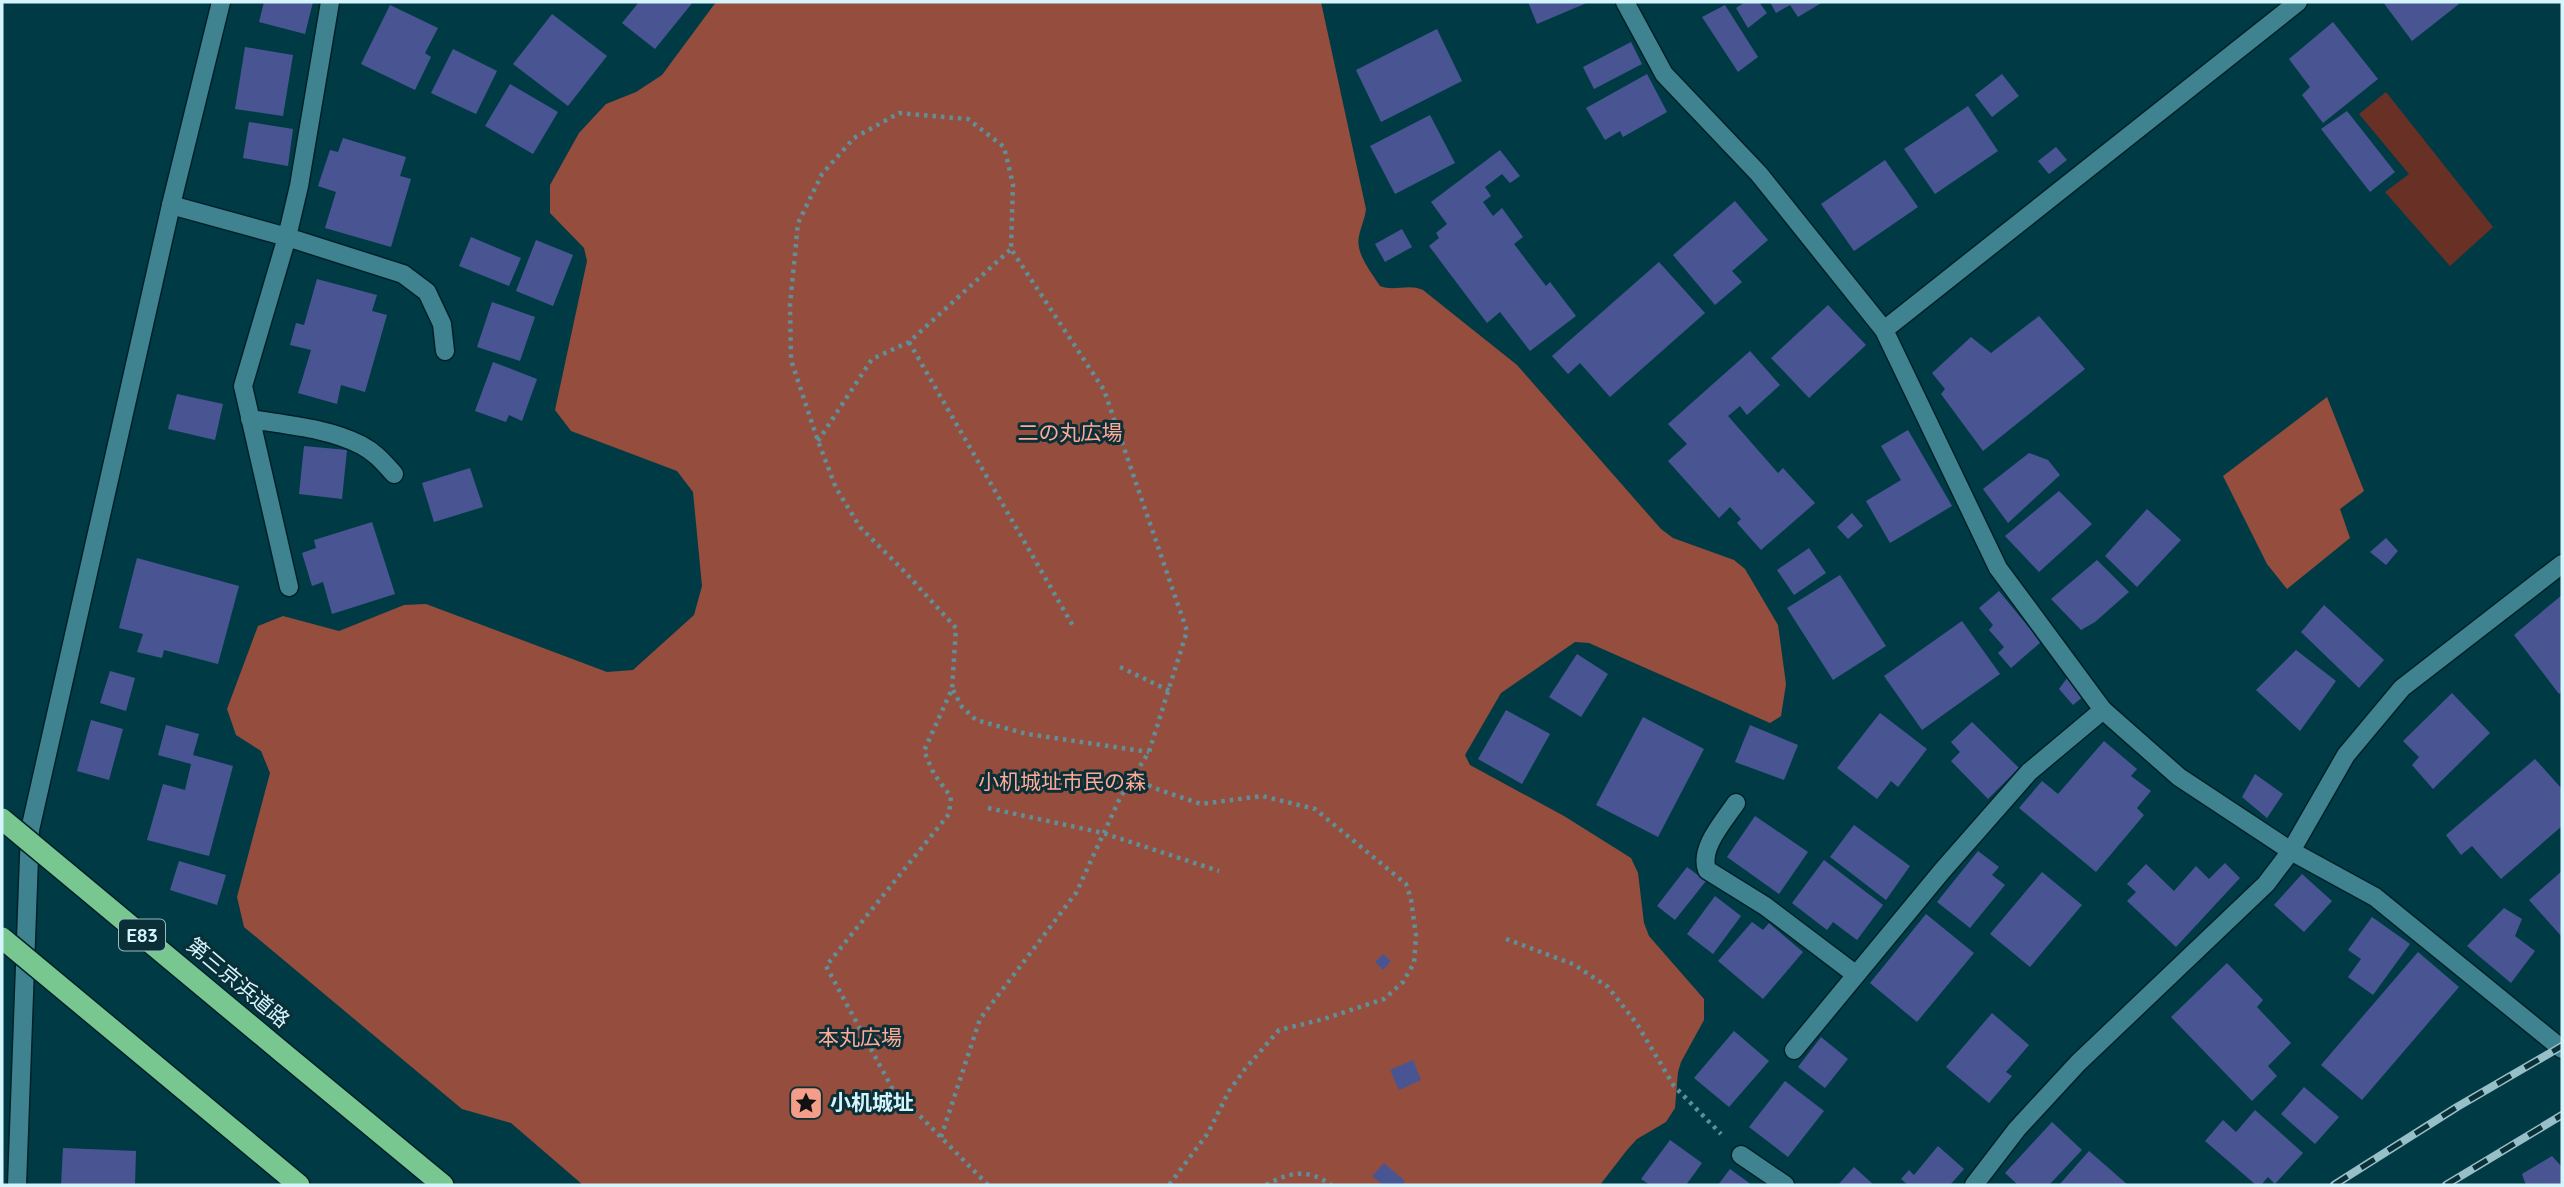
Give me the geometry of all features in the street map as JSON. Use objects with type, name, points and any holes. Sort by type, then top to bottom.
[{"type":"highway","name":"第三京浜道路","points":[[2,819],[443,1185]]},
{"type":"highway","points":[[2,938],[299,1185]]},
{"type":"street","points":[[17,1185],[30,830],[171,205],[221,2]]},
{"type":"street","points":[[289,587],[243,386],[287,237],[299,186],[330,2]]},
{"type":"street","points":[[1625,2],[1664,74],[1759,174],[1884,330],[1998,568],[2104,710],[2179,777],[2291,851],[2375,897],[2562,1049]]},
{"type":"street","points":[[1884,330],[2298,2]]},
{"type":"street","points":[[171,205],[287,237],[403,274],[427,292],[442,324],[445,351]]},
{"type":"street","points":[[250,419],[333,434],[361,445],[379,457],[394,474]]},
{"type":"street","points":[[1974,1185],[2017,1129],[2078,1063],[2266,884],[2291,851],[2346,755],[2402,688],[2562,564]]},
{"type":"street","points":[[1794,1050],[1942,870],[2029,772],[2104,710]]},
{"type":"street","points":[[1736,803],[1706,850],[1704,862],[1707,870],[1765,906],[1855,974]]},
{"type":"street","points":[[1741,1155],[1784,1185]]},
{"type":"path","points":[[940,1138],[980,1019],[1076,893],[1120,798],[1149,752],[1187,631],[1104,390],[1011,248],[1013,184],[1004,147],[968,119],[900,113],[854,138],[821,174],[798,223],[790,305],[791,360],[836,488],[860,527],[904,570],[956,628],[952,689],[925,751],[934,774],[951,797],[949,814],[825,966],[898,1099],[920,1116],[940,1138],[988,1185]]},
{"type":"path","points":[[818,441],[872,359],[909,342],[1011,248]]},
{"type":"path","points":[[909,342],[1073,626]]},
{"type":"path","points":[[1119,667],[1170,691]]},
{"type":"path","points":[[952,689],[962,707],[976,720],[1027,734],[1149,752]]},
{"type":"path","points":[[1133,777],[1154,789],[1201,804],[1262,796],[1315,809],[1406,884],[1412,899],[1416,936],[1414,963],[1404,982],[1384,999],[1324,1019],[1279,1030],[1229,1091],[1208,1133],[1169,1185]]},
{"type":"path","points":[[988,808],[1103,833],[1219,871]]},
{"type":"path","points":[[1506,939],[1573,964],[1608,987],[1637,1024],[1674,1086],[1741,1155]]},
{"type":"path","points":[[1266,1185],[1286,1175],[1312,1174],[1331,1185]]},
{"type":"shaded area","points":[[2386,92],[2493,227],[2450,266],[2385,192],[2409,174],[2359,114]]},
{"type":"green space","name":"小机城址市民の森","points":[[716,2],[1321,2],[1366,209],[1359,236],[1359,249],[1380,286],[1423,290],[1517,365],[1661,529],[1673,538],[1734,560],[1745,569],[1778,625],[1786,684],[1781,716],[1770,723],[1589,643],[1575,642],[1501,693],[1465,755],[1470,765],[1564,816],[1631,858],[1638,873],[1644,923],[1649,936],[1704,999],[1704,1020],[1678,1072],[1675,1108],[1666,1122],[1637,1139],[1600,1185],[583,1185],[511,1123],[462,1109],[244,927],[237,897],[270,773],[261,751],[236,735],[227,709],[258,626],[283,616],[339,631],[404,605],[426,604],[607,672],[633,670],[694,615],[702,586],[693,492],[677,471],[571,431],[555,410],[587,261],[584,248],[550,213],[550,185],[579,133],[606,104],[636,92],[662,75]]},
{"type":"green space","points":[[2327,397],[2364,491],[2340,509],[2350,538],[2287,589],[2267,564],[2223,476]]},
{"type":"building","points":[[264,2],[313,2],[305,34],[259,22]]},
{"type":"building","points":[[639,2],[693,2],[655,49],[622,23]]},
{"type":"building","points":[[1528,2],[1589,2],[1537,24]]},
{"type":"building","points":[[1745,2],[1759,2],[1767,13],[1748,28],[1736,8]]},
{"type":"building","points":[[1770,2],[1823,2],[1798,17],[1790,5],[1776,13]]},
{"type":"building","points":[[2383,2],[2457,2],[2459,4],[2412,41]]},
{"type":"building","points":[[390,5],[438,28],[425,53],[431,57],[415,90],[361,64]]},
{"type":"building","points":[[1725,5],[1758,57],[1738,72],[1702,17]]},
{"type":"building","points":[[552,14],[607,56],[568,106],[513,64]]},
{"type":"building","points":[[2333,22],[2378,79],[2323,123],[2302,95],[2310,87],[2289,59]]},
{"type":"building","points":[[1437,29],[1462,81],[1381,122],[1356,70]]},
{"type":"building","points":[[1631,42],[1642,64],[1594,89],[1583,67]]},
{"type":"building","points":[[245,47],[293,55],[283,116],[235,109]]},
{"type":"building","points":[[453,49],[497,71],[476,114],[431,93]]},
{"type":"building","points":[[1647,74],[1667,112],[1623,137],[1620,131],[1605,140],[1586,108]]},
{"type":"building","points":[[2002,74],[2019,96],[1992,117],[1975,95]]},
{"type":"building","points":[[510,84],[558,112],[533,154],[485,126]]},
{"type":"building","points":[[1968,106],[1998,151],[1935,194],[1904,149]]},
{"type":"building","points":[[2347,111],[2395,172],[2370,192],[2321,129]]},
{"type":"building","points":[[1430,115],[1455,163],[1395,194],[1370,146]]},
{"type":"building","points":[[249,122],[293,129],[288,166],[243,158]]},
{"type":"building","points":[[343,138],[406,157],[400,176],[411,179],[391,247],[325,228],[336,192],[318,186],[330,150],[338,152]]},
{"type":"building","points":[[2056,147],[2067,160],[2049,174],[2038,161]]},
{"type":"building","points":[[1500,150],[1520,176],[1510,183],[1502,174],[1485,187],[1491,196],[1483,202],[1493,216],[1502,208],[1523,237],[1514,244],[1546,286],[1550,282],[1576,316],[1530,351],[1500,312],[1487,323],[1429,246],[1439,238],[1436,233],[1447,224],[1431,202]]},
{"type":"building","points":[[1885,160],[1918,207],[1854,251],[1821,204]]},
{"type":"building","points":[[1735,201],[1768,240],[1732,271],[1742,282],[1715,305],[1673,255]]},
{"type":"building","points":[[1402,229],[1412,247],[1385,262],[1375,244]]},
{"type":"building","points":[[471,237],[521,258],[509,286],[459,266]]},
{"type":"building","points":[[536,240],[573,255],[553,306],[516,291]]},
{"type":"building","points":[[1659,262],[1705,313],[1610,397],[1580,363],[1568,374],[1552,356]]},
{"type":"building","points":[[317,279],[377,295],[372,311],[387,315],[365,392],[341,385],[337,404],[298,393],[311,350],[290,345],[296,323],[304,325]]},
{"type":"building","points":[[492,302],[535,317],[520,361],[477,347]]},
{"type":"building","points":[[1828,305],[1866,345],[1809,398],[1771,358]]},
{"type":"building","points":[[2039,316],[2085,369],[1983,451],[1941,394],[1945,389],[1932,373],[1971,337],[1991,353]]},
{"type":"building","points":[[1750,351],[1780,385],[1747,415],[1740,406],[1728,416],[1778,473],[1783,468],[1815,503],[1761,550],[1737,523],[1741,519],[1730,507],[1719,518],[1668,461],[1687,444],[1668,424]]},
{"type":"building","points":[[493,362],[537,379],[522,421],[509,415],[506,422],[475,411]]},
{"type":"building","points":[[177,394],[223,404],[215,440],[168,429]]},
{"type":"building","points":[[1908,430],[1952,506],[1890,543],[1866,501],[1901,480],[1881,446]]},
{"type":"building","points":[[304,446],[347,450],[342,499],[299,494]]},
{"type":"building","points":[[2029,453],[2048,460],[2060,475],[2008,523],[1983,489]]},
{"type":"building","points":[[470,468],[483,507],[434,522],[422,483]]},
{"type":"building","points":[[2059,491],[2092,524],[2039,572],[2005,536]]},
{"type":"building","points":[[2147,509],[2181,540],[2137,587],[2105,556]]},
{"type":"building","points":[[1852,513],[1863,526],[1848,539],[1837,527]]},
{"type":"building","points":[[372,522],[395,594],[332,614],[323,582],[312,586],[302,553],[316,548],[314,540]]},
{"type":"building","points":[[2386,538],[2398,551],[2386,565],[2370,552]]},
{"type":"building","points":[[1809,548],[1826,573],[1794,595],[1777,570]]},
{"type":"building","points":[[137,558],[239,586],[218,664],[164,650],[162,658],[137,652],[143,634],[119,628]]},
{"type":"building","points":[[2097,560],[2129,592],[2095,622],[2081,630],[2051,599]]},
{"type":"building","points":[[1840,575],[1886,646],[1833,680],[1787,608]]},
{"type":"building","points":[[1999,591],[2041,642],[2011,668],[1998,653],[2004,647],[1989,630],[1993,625],[1979,608]]},
{"type":"building","points":[[2562,595],[2562,691],[2559,694],[2514,635]]},
{"type":"building","points":[[2324,605],[2384,660],[2359,688],[2301,632]]},
{"type":"building","points":[[1962,621],[2000,674],[1922,730],[1884,676]]},
{"type":"building","points":[[2296,650],[2336,681],[2300,731],[2256,690]]},
{"type":"building","points":[[1577,654],[1608,674],[1581,717],[1549,697]]},
{"type":"building","points":[[110,671],[135,678],[126,711],[100,703]]},
{"type":"building","points":[[2067,678],[2084,696],[2073,705],[2059,689]]},
{"type":"building","points":[[2452,693],[2490,733],[2433,789],[2412,765],[2419,757],[2403,741]]},
{"type":"building","points":[[1506,710],[1550,734],[1522,784],[1478,759]]},
{"type":"building","points":[[1880,713],[1927,749],[1898,787],[1891,781],[1877,799],[1837,768]]},
{"type":"building","points":[[1643,717],[1704,749],[1658,837],[1596,805]]},
{"type":"building","points":[[91,720],[123,729],[109,780],[77,771]]},
{"type":"building","points":[[1972,722],[2019,768],[1988,799],[1951,761],[1960,752],[1951,742]]},
{"type":"building","points":[[166,725],[199,734],[193,755],[233,766],[209,856],[147,840],[163,784],[185,790],[191,764],[158,755]]},
{"type":"building","points":[[1750,725],[1798,745],[1784,780],[1735,762]]},
{"type":"building","points":[[2104,741],[2137,769],[2131,776],[2151,791],[2137,808],[2144,815],[2096,872],[2019,808],[2042,781],[2058,794]]},
{"type":"building","points":[[2535,759],[2562,789],[2562,826],[2501,879],[2472,846],[2461,855],[2446,835]]},
{"type":"building","points":[[2255,774],[2283,794],[2267,818],[2242,797]]},
{"type":"building","points":[[1755,816],[1808,852],[1779,894],[1727,857]]},
{"type":"building","points":[[1854,825],[1910,866],[1886,900],[1830,857]]},
{"type":"building","points":[[1978,851],[1999,867],[1992,875],[2005,885],[1970,928],[1937,902]]},
{"type":"building","points":[[1824,860],[1883,905],[1857,940],[1833,922],[1827,930],[1792,903]]},
{"type":"building","points":[[179,861],[226,875],[217,905],[170,890]]},
{"type":"building","points":[[2225,863],[2240,878],[2176,947],[2127,901],[2136,892],[2127,884],[2146,864],[2174,891],[2196,866],[2209,879]]},
{"type":"building","points":[[1687,867],[1706,881],[1675,920],[1657,906]]},
{"type":"building","points":[[2562,871],[2562,937],[2529,900]]},
{"type":"building","points":[[2042,872],[2082,905],[2030,967],[1990,934]]},
{"type":"building","points":[[2302,874],[2332,901],[2304,932],[2274,905]]},
{"type":"building","points":[[1715,896],[1741,916],[1713,954],[1687,934]]},
{"type":"building","points":[[2504,908],[2522,919],[2515,936],[2535,951],[2511,983],[2467,946]]},
{"type":"building","points":[[1926,914],[1974,953],[1917,1022],[1870,983]]},
{"type":"building","points":[[2372,917],[2410,944],[2373,995],[2348,977],[2361,959],[2348,950]]},
{"type":"building","points":[[1752,922],[1763,930],[1769,923],[1803,952],[1763,999],[1718,961]]},
{"type":"building","points":[[2418,952],[2459,987],[2362,1100],[2321,1065]]},
{"type":"building","points":[[1383,954],[1391,961],[1383,970],[1375,962]]},
{"type":"building","points":[[2227,963],[2263,1000],[2257,1007],[2291,1043],[2268,1066],[2277,1076],[2252,1101],[2171,1017]]},
{"type":"building","points":[[1992,1013],[2029,1045],[2006,1072],[2012,1076],[1989,1103],[1946,1067]]},
{"type":"building","points":[[1734,1031],[1769,1061],[1729,1107],[1694,1078]]},
{"type":"building","points":[[1821,1037],[1848,1059],[1825,1088],[1798,1067]]},
{"type":"building","points":[[1413,1060],[1421,1080],[1399,1090],[1390,1070]]},
{"type":"building","points":[[1785,1081],[1824,1111],[1788,1157],[1749,1127]]},
{"type":"building","points":[[2304,1087],[2339,1117],[2315,1144],[2281,1114]]},
{"type":"building","points":[[2255,1110],[2303,1153],[2275,1184],[2268,1177],[2261,1185],[2256,1185],[2205,1141],[2223,1120],[2236,1132]]},
{"type":"building","points":[[2052,1122],[2082,1150],[2049,1185],[2018,1185],[2005,1173]]},
{"type":"building","points":[[1670,1140],[1702,1163],[1686,1185],[1650,1185],[1641,1179]]},
{"type":"building","points":[[1938,1146],[1964,1169],[1950,1185],[1908,1185],[1901,1179],[1909,1170],[1914,1175]]},
{"type":"building","points":[[63,1148],[136,1151],[135,1185],[61,1185]]},
{"type":"building","points":[[2089,1151],[2128,1185],[2059,1185]]},
{"type":"building","points":[[2552,1156],[2562,1167],[2562,1185],[2526,1185],[2522,1174]]},
{"type":"building","points":[[1384,1163],[1405,1181],[1402,1185],[1383,1185],[1372,1176]]},
{"type":"building","points":[[1854,1167],[1874,1185],[1838,1185]]},
{"type":"building","points":[[1730,1169],[1752,1185],[1718,1185]]},
{"type":"railway","points":[[2334,1185],[2457,1107],[2562,1046]]},
{"type":"railway","points":[[2446,1185],[2562,1115]]},
{"type":"place","name":"小机城址","points":[[806,1103]]},
{"type":"park label","name":"二の丸広場","points":[[1070,433]]},
{"type":"park label","name":"本丸広場","points":[[860,1038]]}]
